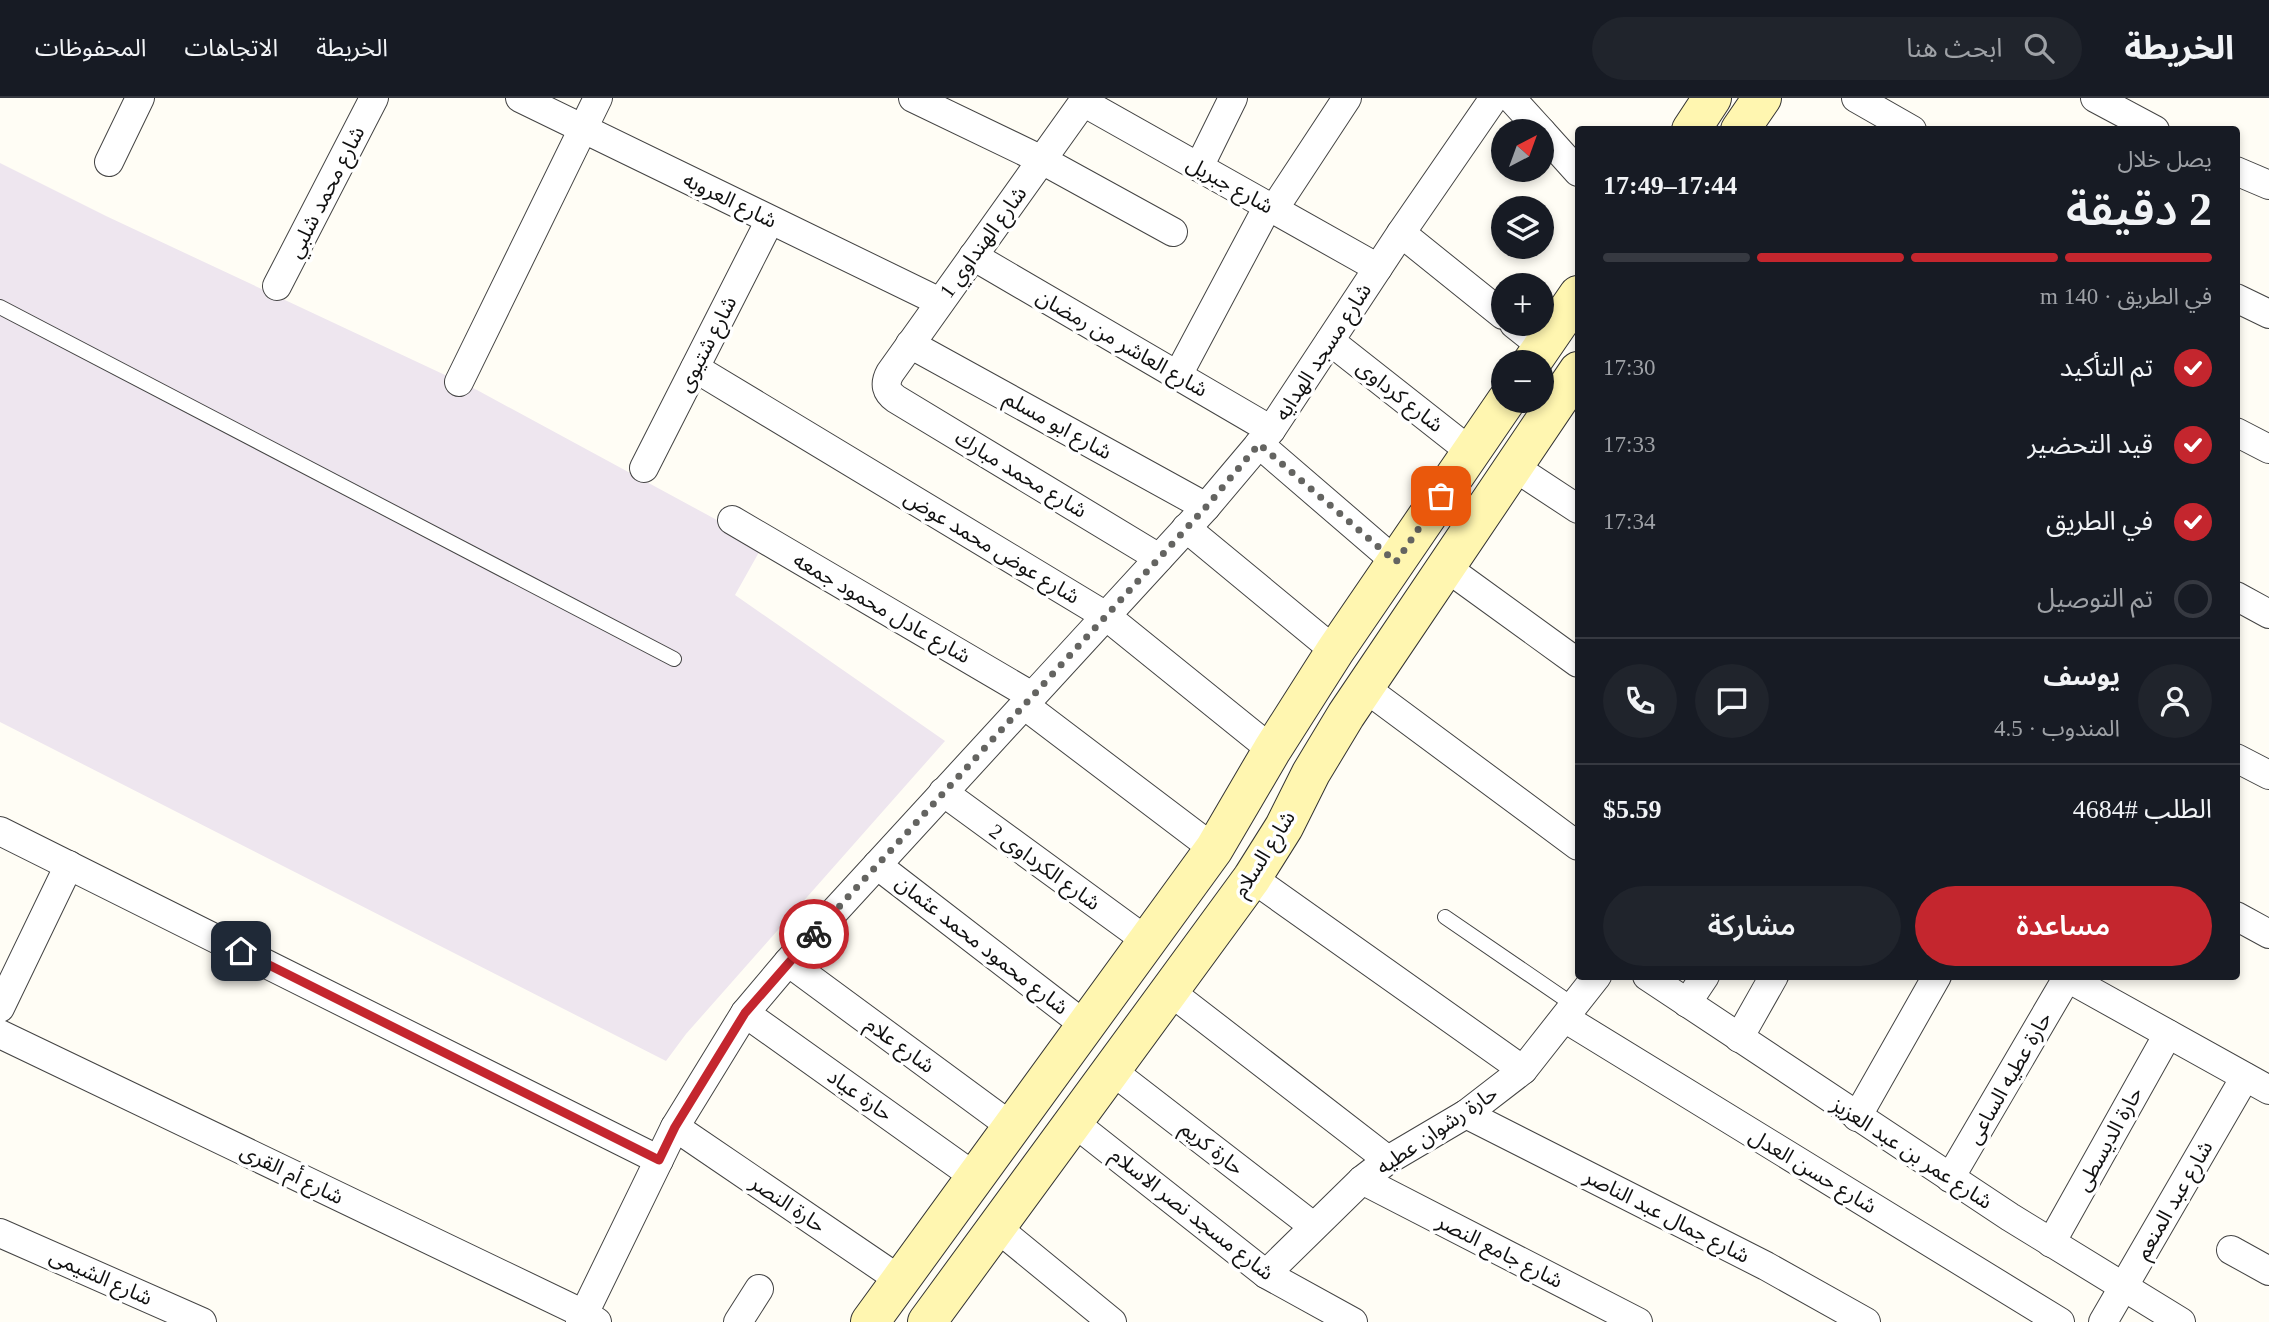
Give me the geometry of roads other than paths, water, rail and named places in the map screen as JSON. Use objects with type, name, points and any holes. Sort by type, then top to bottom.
[{"type":"street","points":[[109,162],[140,98]]},
{"type":"street","name":"شارع محمد شلبي","points":[[278,286],[374,98]]},
{"type":"street","name":"شارع العروبه","points":[[520,98],[940,302]]},
{"type":"street","points":[[459,382],[598,98]]},
{"type":"street","points":[[913,98],[1042,160],[1173,232]]},
{"type":"street","points":[[1199,167],[1233,98]]},
{"type":"street","points":[[1178,375],[1271,208],[1347,98]]},
{"type":"street","name":"شارع مسجد الهدايه","points":[[587,1319],[675,1127],[745,1013],[788,962],[1206,507],[1265,437],[1494,98]]},
{"type":"street","points":[[1511,98],[1530,119]]},
{"type":"street","points":[[1694,126],[1712,98]]},
{"type":"street","points":[[1856,98],[1905,126]]},
{"type":"street","points":[[2095,98],[2148,126]]},
{"type":"street","name":"شارع الهنداوي 1","points":[[886,388],[890,373],[1084,100]]},
{"type":"street","name":"شارع جبريل","points":[[1084,100],[1378,268]]},
{"type":"street","points":[[1554,146],[1575,170]]},
{"type":"street","points":[[2240,173],[2269,185]]},
{"type":"street","name":"شارع شتيوى","points":[[644,468],[771,220]]},
{"type":"street","points":[[1401,233],[1491,305]]},
{"type":"street","name":"شارع العاشر من رمضان","points":[[973,256],[1178,375],[1265,437],[1396,562]]},
{"type":"street","points":[[1530,344],[1575,298]]},
{"type":"street","points":[[2240,300],[2269,314]]},
{"type":"street","name":"شارع كرداوى","points":[[1330,341],[1471,452]]},
{"type":"street","name":"شارع ابو مسلم","points":[[910,344],[1206,507]]},
{"type":"street","name":"شارع عوض محمد عوض","points":[[695,368],[1106,616],[1272,750]]},
{"type":"street","name":"شارع محمد مبارك","points":[[886,388],[896,399],[1159,558]]},
{"type":"street","name":"شارع السلام","points":[[927,1322],[1252,878],[1284,827],[1328,744],[1514,467],[1573,388]]},
{"type":"street","points":[[870,1322],[1214,849],[1272,750],[1335,651],[1498,413]]},
{"type":"street","points":[[2240,434],[2269,449]]},
{"type":"street","points":[[1514,467],[1575,507]]},
{"type":"street","name":"شارع عادل محمود جمعه","points":[[732,520],[1028,701],[1214,849]]},
{"type":"street","points":[[1186,528],[1335,651]]},
{"type":"street","points":[[1447,568],[1575,661]]},
{"type":"street","points":[[2240,598],[2269,614]]},
{"type":"street","points":[[1365,688],[1575,844]]},
{"type":"street","points":[[2240,760],[2269,775]]},
{"type":"street","name":"شارع الكرداوى 2","points":[[943,792],[1147,941]]},
{"type":"street","points":[[0,831],[659,1160]]},
{"type":"street","points":[[0,1007],[69,865]]},
{"type":"street","name":"شارع محمود محمد عثمان","points":[[877,865],[1086,1026]]},
{"type":"street","points":[[1252,878],[1523,1070]]},
{"type":"street","points":[[2240,918],[2269,934]]},
{"type":"street","name":"شارع علام","points":[[788,962],[1012,1127]]},
{"type":"street","name":"حارة رشوان عطيه","points":[[1266,1274],[1362,1180],[1388,1160],[1466,1114],[1523,1070],[1594,980]]},
{"type":"street","name":"شارع عمر بن عبد العزيز","points":[[1653,980],[1950,1178],[2181,1322]]},
{"type":"street","points":[[1687,1003],[1702,980]]},
{"type":"street","points":[[1739,1038],[1772,980]]},
{"type":"street","points":[[1857,1117],[1935,980]]},
{"type":"street","name":"حارة عطيه الساعى","points":[[1950,1178],[2063,980]]},
{"type":"street","points":[[2070,980],[2257,1084]]},
{"type":"street","points":[[1168,990],[1388,1160]]},
{"type":"street","name":"حارة عياد","points":[[745,1013],[975,1177]]},
{"type":"street","name":"شارع حسن العدل","points":[[1570,1013],[2060,1322]]},
{"type":"street","name":"شارع أم القرى","points":[[0,1034],[587,1319]]},
{"type":"street","name":"حارة الديسطى","points":[[2051,1243],[2168,1034]]},
{"type":"street","name":"حارة كريم","points":[[1111,1070],[1313,1226]]},
{"type":"street","name":"شارع عبد المنعم","points":[[2103,1322],[2257,1084]]},
{"type":"street","name":"شارع جمال عبد الناصر","points":[[1466,1114],[1766,1266],[1866,1322]]},
{"type":"street","name":"شارع مسجد نصر الاسلام","points":[[1072,1121],[1266,1274],[1353,1322]]},
{"type":"street","name":"حارة النصر","points":[[675,1127],[900,1280]]},
{"type":"street","name":"شارع جامع النصر","points":[[1362,1180],[1638,1322]]},
{"type":"street","points":[[996,1227],[1111,1322]]},
{"type":"street","name":"شارع الشيمى","points":[[0,1233],[202,1322]]},
{"type":"street","points":[[2231,1250],[2269,1271]]},
{"type":"street","points":[[738,1322],[759,1289]]},
{"type":"lane","points":[[0,307],[674,659]]},
{"type":"lane","points":[[1445,916],[1570,1013]]}]
